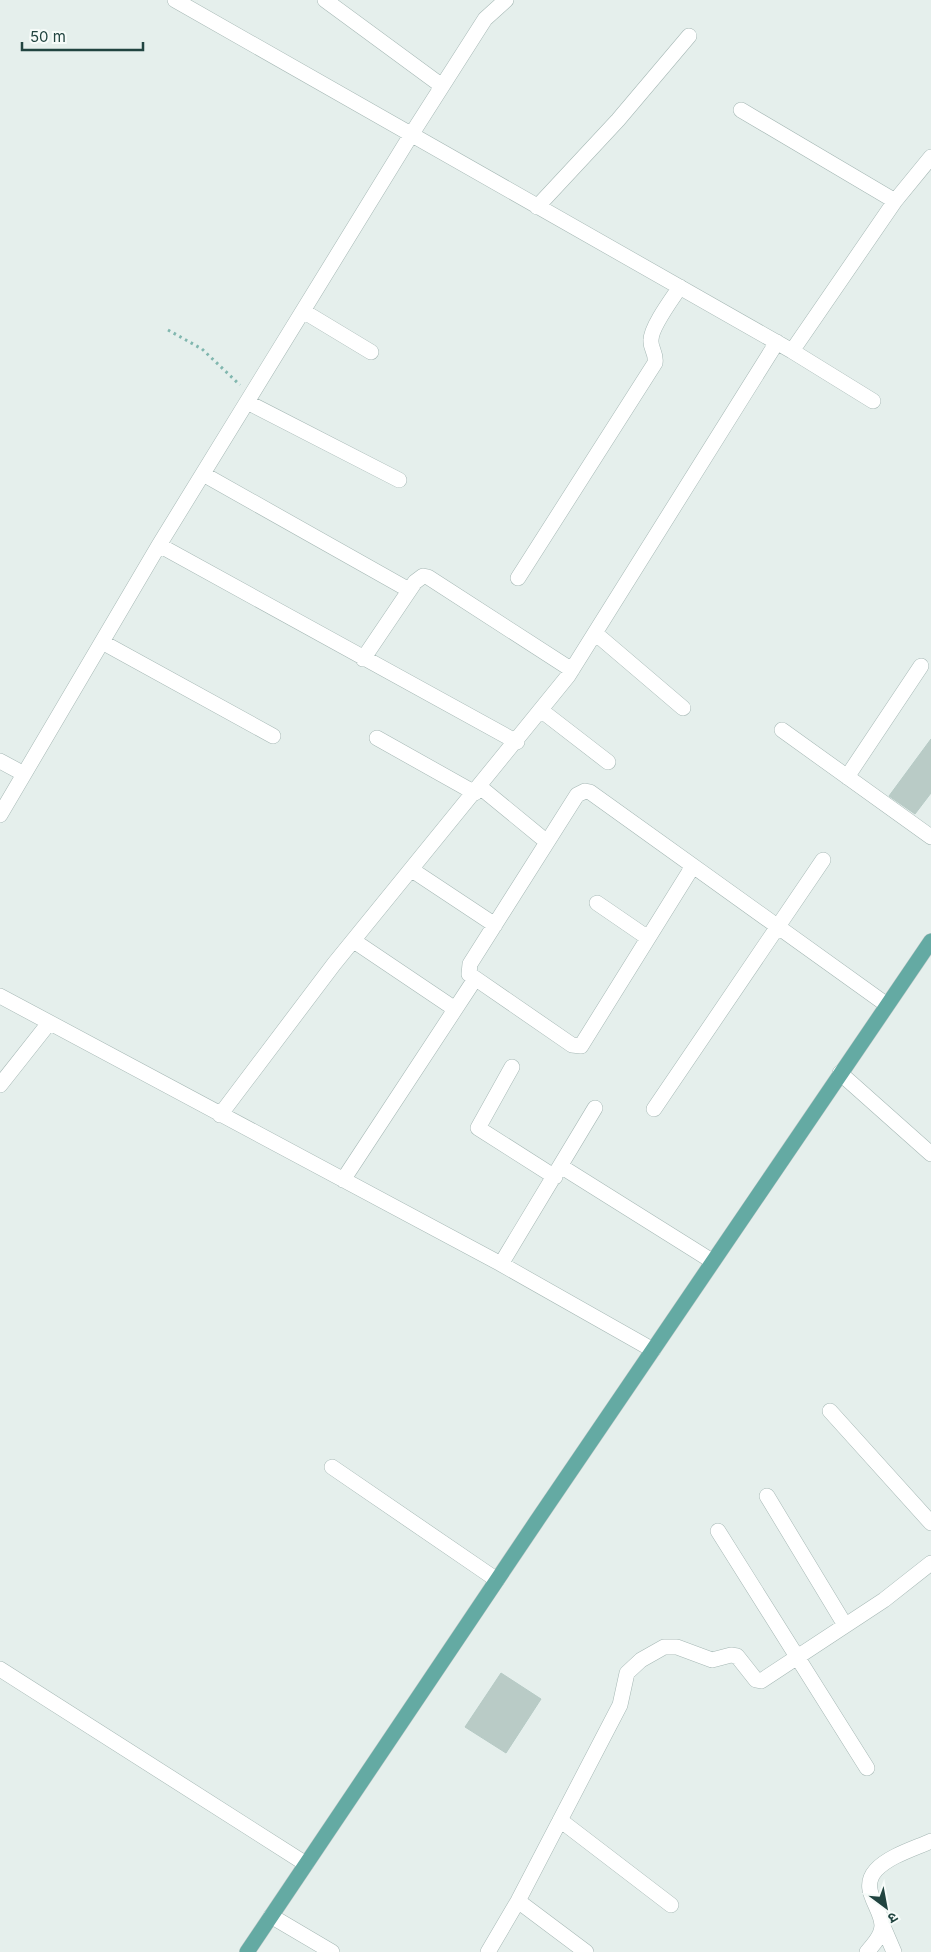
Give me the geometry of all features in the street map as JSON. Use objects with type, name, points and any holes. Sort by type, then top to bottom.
[{"type":"main road","points":[[248,1952],[712,1261],[931,941]]},
{"type":"street","points":[[175,0],[777,342],[873,401]]},
{"type":"street","points":[[325,0],[442,86]]},
{"type":"street","points":[[0,815],[159,545],[411,135],[485,19],[506,0]]},
{"type":"street","points":[[537,207],[618,120],[689,36]]},
{"type":"street","points":[[741,110],[895,201]]},
{"type":"street","points":[[792,351],[895,201],[931,157]]},
{"type":"street","points":[[518,578],[655,362],[656,358],[651,344],[652,334],[680,287]]},
{"type":"street","points":[[303,311],[371,352]]},
{"type":"street","points":[[220,1115],[354,941],[542,711],[572,670],[777,342]]},
{"type":"street","points":[[249,399],[399,480]]},
{"type":"street","points":[[203,474],[408,590]]},
{"type":"street","points":[[159,545],[363,659],[517,742]]},
{"type":"street","points":[[363,659],[408,590],[419,578],[428,577],[572,670]]},
{"type":"street","points":[[595,633],[683,708]]},
{"type":"street","points":[[102,642],[273,736]]},
{"type":"street","points":[[847,777],[921,666]]},
{"type":"street","points":[[542,711],[608,762]]},
{"type":"street","points":[[782,730],[931,838]]},
{"type":"street","points":[[377,738],[478,790],[547,842]]},
{"type":"street","points":[[0,761],[24,774]]},
{"type":"street","points":[[693,866],[581,1046],[572,1045],[469,974],[470,964],[576,795],[585,791],[590,792],[887,1005]]},
{"type":"street","points":[[654,1109],[823,860]]},
{"type":"street","points":[[412,870],[495,925]]},
{"type":"street","points":[[597,903],[648,938]]},
{"type":"street","points":[[354,941],[455,1009]]},
{"type":"street","points":[[343,1180],[475,979]]},
{"type":"street","points":[[0,996],[501,1264],[653,1350]]},
{"type":"street","points":[[0,1085],[49,1022]]},
{"type":"street","points":[[512,1067],[478,1128],[712,1261]]},
{"type":"street","points":[[840,1073],[930,1152]]},
{"type":"street","points":[[501,1264],[595,1108]]},
{"type":"street","points":[[830,1411],[931,1524]]},
{"type":"street","points":[[332,1467],[497,1580]]},
{"type":"street","points":[[767,1496],[845,1625]]},
{"type":"street","points":[[718,1531],[867,1768]]},
{"type":"street","points":[[488,1952],[518,1901],[620,1705],[627,1673],[640,1660],[669,1646],[677,1647],[708,1659],[718,1660],[731,1655],[742,1660],[756,1680],[761,1681],[884,1600],[931,1563]]},
{"type":"street","points":[[0,1669],[306,1864]]},
{"type":"street","points":[[560,1820],[671,1905]]},
{"type":"street","points":[[894,1952],[870,1896],[870,1883],[875,1871],[888,1860],[931,1841]]},
{"type":"street","points":[[518,1901],[586,1952]]},
{"type":"street","points":[[271,1916],[332,1952]]},
{"type":"street","points":[[867,1952],[880,1934],[882,1924]]},
{"type":"path","points":[[168,330],[202,349],[249,399]]},
{"type":"building","points":[[931,739],[931,793],[915,814],[889,796]]},
{"type":"building","points":[[501,1673],[541,1699],[506,1753],[465,1727]]}]
